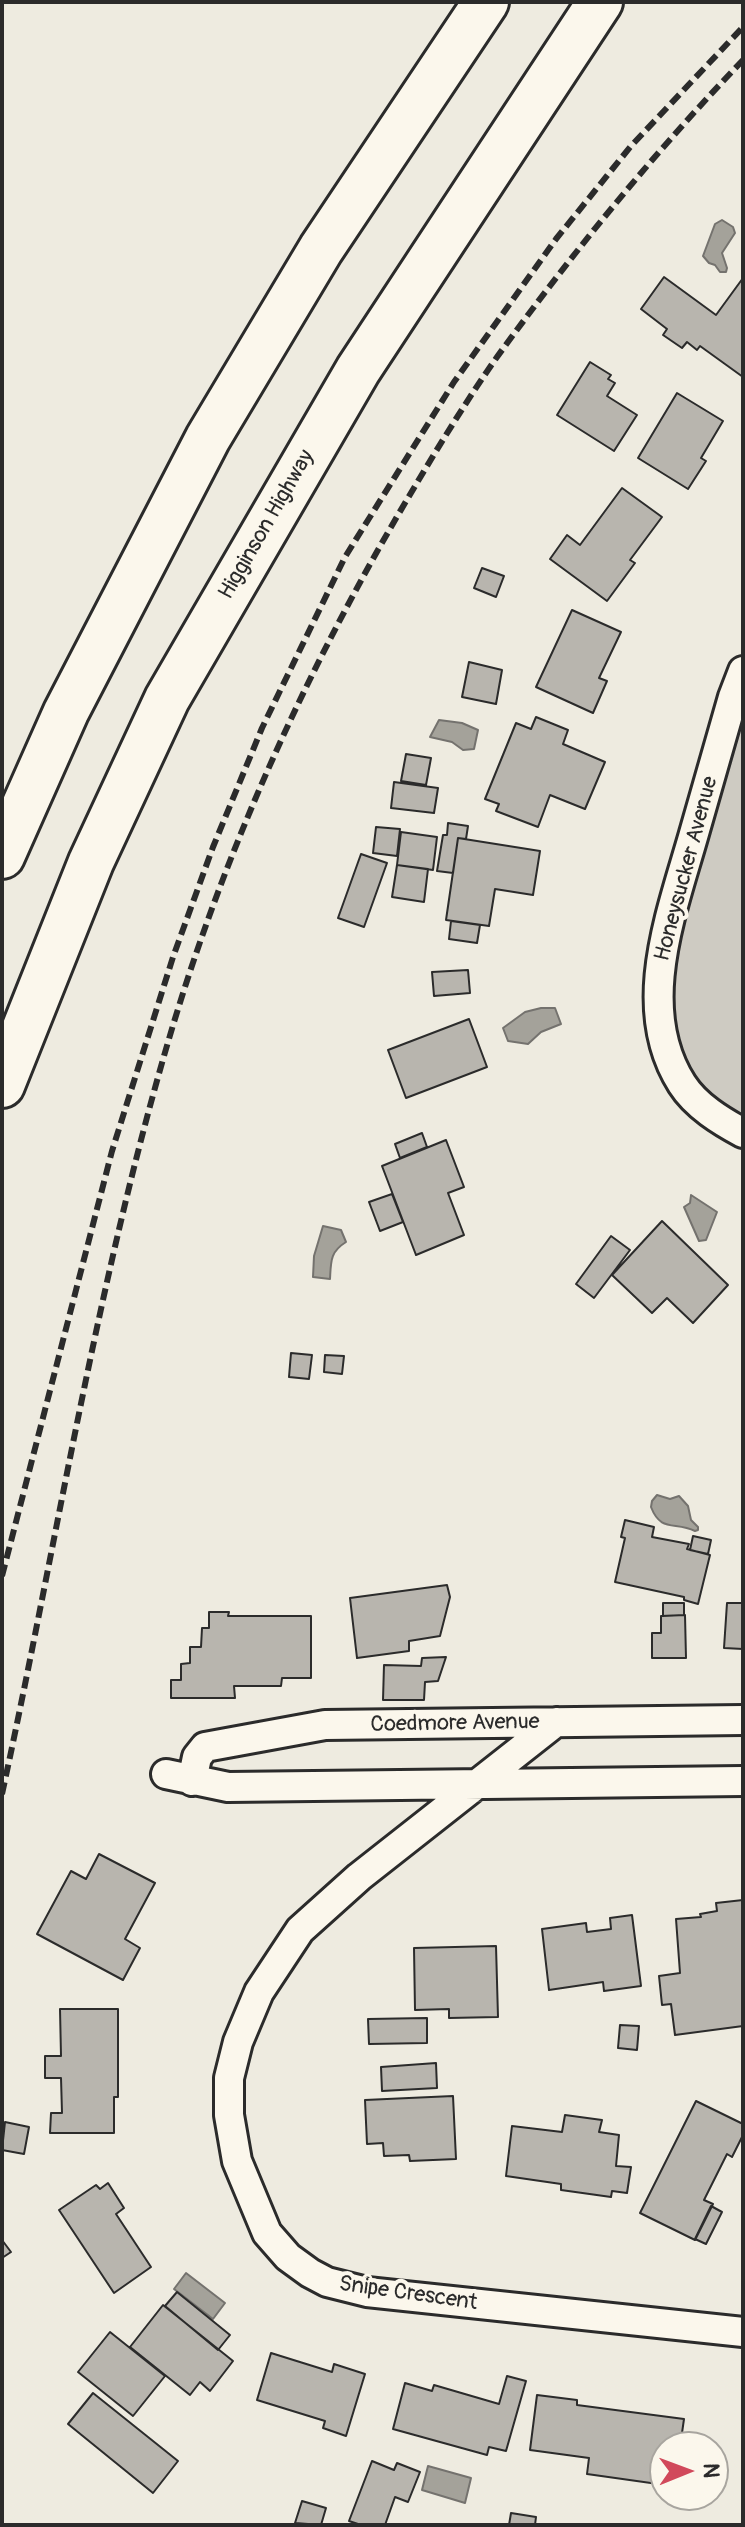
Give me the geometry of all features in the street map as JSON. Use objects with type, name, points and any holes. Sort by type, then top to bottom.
[{"type":"highway","points":[[2,856],[66,712],[208,438],[321,249],[486,2]]},
{"type":"highway","name":"Higginson Highway","points":[[2,1085],[91,862],[167,699],[358,370],[600,2]]},
{"type":"street","name":"Honeysucker Avenue","points":[[743,671],[671,915],[660,965],[659,1007],[665,1050],[683,1086],[713,1116],[743,1133]]},
{"type":"street","name":"Coedmore Avenue","points":[[477,1784],[239,1787],[179,1777],[205,1747],[325,1725],[743,1720]]},
{"type":"street","name":"Snipe Crescent","points":[[556,1722],[359,1877],[300,1930],[259,1992],[238,2042],[229,2078],[229,2115],[237,2161],[267,2233],[288,2257],[327,2282],[356,2290],[743,2332]]},
{"type":"street","points":[[477,1784],[743,1781]]},
{"type":"shaded area","points":[[722,220],[733,227],[735,233],[722,253],[726,272],[720,272],[703,256],[715,224]]},
{"type":"shaded area","points":[[743,718],[743,1117],[730,1111],[691,1077],[670,1040],[672,966]]},
{"type":"shaded area","points":[[439,720],[462,723],[478,730],[474,749],[463,750],[452,742],[430,737]]},
{"type":"shaded area","points":[[555,1008],[561,1024],[541,1032],[528,1044],[508,1041],[503,1028],[525,1012]]},
{"type":"shaded area","points":[[691,1195],[717,1212],[706,1240],[699,1241],[684,1207],[690,1203]]},
{"type":"shaded area","points":[[323,1226],[341,1230],[346,1242],[332,1258],[330,1279],[313,1277],[314,1256]]},
{"type":"shaded area","points":[[657,1495],[670,1499],[679,1496],[688,1506],[691,1520],[698,1530],[659,1520],[651,1507]]},
{"type":"shaded area","points":[[186,2273],[225,2303],[213,2319],[174,2289]]},
{"type":"shaded area","points":[[428,2466],[471,2478],[465,2503],[422,2490]]},
{"type":"building","points":[[664,277],[716,315],[743,278],[743,377],[700,346],[697,350],[687,342],[682,348],[663,335],[667,329],[641,309]]},
{"type":"building","points":[[590,362],[611,375],[608,379],[615,383],[607,396],[637,415],[614,451],[557,415]]},
{"type":"building","points":[[677,393],[723,421],[701,458],[706,461],[688,489],[638,458]]},
{"type":"building","points":[[622,488],[662,517],[630,560],[635,563],[607,601],[550,559],[567,535],[580,545]]},
{"type":"building","points":[[482,568],[504,576],[496,597],[474,588]]},
{"type":"building","points":[[572,610],[621,632],[599,678],[607,681],[593,713],[536,687]]},
{"type":"building","points":[[469,662],[502,670],[496,704],[462,697]]},
{"type":"building","points":[[536,717],[568,730],[563,744],[605,762],[585,809],[550,795],[538,827],[496,811],[499,804],[485,799],[516,723],[531,729]]},
{"type":"building","points":[[406,754],[431,758],[426,785],[401,781]]},
{"type":"building","points":[[394,782],[438,788],[434,813],[391,808]]},
{"type":"building","points":[[448,823],[468,826],[466,839],[458,838],[453,873],[437,871]]},
{"type":"building","points":[[376,827],[400,829],[397,856],[373,853]]},
{"type":"building","points":[[401,832],[437,837],[433,870],[397,865]]},
{"type":"building","points":[[458,838],[540,851],[533,895],[495,889],[489,926],[446,920]]},
{"type":"building","points":[[361,854],[387,863],[364,927],[338,918]]},
{"type":"building","points":[[397,865],[428,869],[424,902],[392,897]]},
{"type":"building","points":[[451,921],[480,925],[477,943],[449,939]]},
{"type":"building","points":[[468,970],[470,993],[434,996],[432,972]]},
{"type":"building","points":[[469,1019],[487,1067],[406,1098],[388,1050]]},
{"type":"building","points":[[422,1133],[427,1147],[400,1158],[395,1144]]},
{"type":"building","points":[[446,1140],[464,1187],[448,1193],[464,1235],[416,1255],[382,1166]]},
{"type":"building","points":[[392,1194],[403,1222],[380,1231],[369,1202]]},
{"type":"building","points":[[662,1221],[728,1285],[693,1323],[667,1298],[652,1313],[612,1275]]},
{"type":"building","points":[[611,1236],[630,1250],[594,1298],[576,1284]]},
{"type":"building","points":[[291,1353],[312,1355],[309,1379],[289,1377]]},
{"type":"building","points":[[325,1355],[344,1356],[342,1374],[324,1372]]},
{"type":"building","points":[[625,1520],[654,1527],[652,1537],[689,1544],[687,1549],[710,1555],[698,1604],[684,1600],[684,1597],[615,1582],[625,1538],[621,1537]]},
{"type":"building","points":[[693,1536],[711,1540],[708,1554],[690,1550]]},
{"type":"building","points":[[447,1585],[450,1597],[440,1636],[409,1641],[409,1651],[357,1658],[350,1598]]},
{"type":"building","points":[[663,1603],[684,1603],[684,1615],[663,1616]]},
{"type":"building","points":[[727,1603],[743,1603],[743,1649],[724,1648]]},
{"type":"building","points":[[209,1612],[229,1612],[228,1616],[311,1616],[311,1678],[282,1678],[281,1686],[234,1686],[235,1698],[171,1698],[171,1680],[181,1680],[181,1664],[190,1663],[190,1647],[201,1647],[202,1628],[209,1628]]},
{"type":"building","points":[[685,1615],[686,1658],[652,1658],[652,1633],[661,1633],[661,1616]]},
{"type":"building","points":[[446,1657],[438,1681],[425,1682],[424,1700],[383,1700],[384,1665],[421,1666],[422,1658]]},
{"type":"building","points":[[99,1854],[155,1883],[125,1939],[140,1948],[123,1980],[37,1934],[71,1871],[86,1879]]},
{"type":"building","points":[[743,1900],[743,2026],[675,2035],[671,2004],[662,2005],[659,1976],[680,1973],[676,1919],[701,1917],[700,1914],[717,1911],[716,1903]]},
{"type":"building","points":[[632,1915],[641,1986],[604,1991],[603,1982],[549,1990],[542,1929],[586,1923],[587,1932],[611,1929],[610,1918]]},
{"type":"building","points":[[496,1946],[498,2017],[449,2018],[449,2009],[415,2010],[414,1948]]},
{"type":"building","points":[[60,2009],[118,2009],[118,2097],[114,2097],[114,2133],[50,2133],[51,2113],[62,2113],[61,2078],[45,2078],[45,2056],[61,2056]]},
{"type":"building","points":[[427,2018],[427,2043],[369,2044],[368,2019]]},
{"type":"building","points":[[620,2025],[639,2026],[637,2050],[618,2048]]},
{"type":"building","points":[[436,2063],[437,2088],[382,2091],[381,2067]]},
{"type":"building","points":[[453,2096],[456,2159],[410,2161],[409,2155],[384,2156],[383,2143],[367,2144],[365,2100]]},
{"type":"building","points":[[696,2101],[743,2124],[743,2135],[732,2157],[727,2154],[704,2200],[713,2204],[695,2240],[640,2213]]},
{"type":"building","points":[[565,2115],[602,2120],[599,2132],[619,2135],[616,2166],[631,2167],[627,2193],[612,2191],[611,2197],[561,2190],[561,2184],[506,2176],[512,2126],[562,2132]]},
{"type":"building","points":[[5,2122],[29,2127],[24,2154],[2,2150]]},
{"type":"building","points":[[108,2183],[124,2208],[116,2214],[151,2267],[114,2293],[59,2210],[96,2185],[100,2189]]},
{"type":"building","points":[[711,2206],[722,2212],[706,2244],[695,2239]]},
{"type":"building","points":[[2,2240],[11,2252],[2,2258]]},
{"type":"building","points":[[177,2292],[230,2335],[218,2350],[165,2306]]},
{"type":"building","points":[[163,2305],[233,2361],[210,2391],[200,2382],[190,2395],[130,2347]]},
{"type":"building","points":[[110,2332],[165,2376],[133,2416],[78,2372]]},
{"type":"building","points":[[271,2353],[332,2372],[334,2364],[365,2374],[346,2436],[323,2428],[325,2421],[257,2400]]},
{"type":"building","points":[[507,2376],[526,2381],[506,2451],[489,2447],[487,2455],[393,2429],[405,2383],[432,2391],[434,2385],[499,2404]]},
{"type":"building","points":[[93,2393],[178,2461],[153,2493],[68,2424]]},
{"type":"building","points":[[537,2395],[577,2400],[577,2405],[684,2419],[682,2431],[649,2431],[649,2483],[587,2474],[589,2458],[530,2450]]},
{"type":"building","points":[[372,2461],[394,2470],[397,2463],[420,2472],[408,2502],[395,2497],[385,2525],[361,2525],[349,2521]]},
{"type":"building","points":[[302,2501],[326,2508],[321,2525],[295,2523]]},
{"type":"building","points":[[511,2513],[536,2517],[535,2525],[509,2525]]},
{"type":"railway","points":[[2,1576],[112,1151],[173,957],[213,847],[262,728],[345,557],[454,382],[556,239],[631,146],[743,27]]},
{"type":"railway","points":[[2,1794],[80,1406],[147,1117],[196,954],[246,821],[336,627],[405,503],[473,393],[585,241],[743,60]]}]
